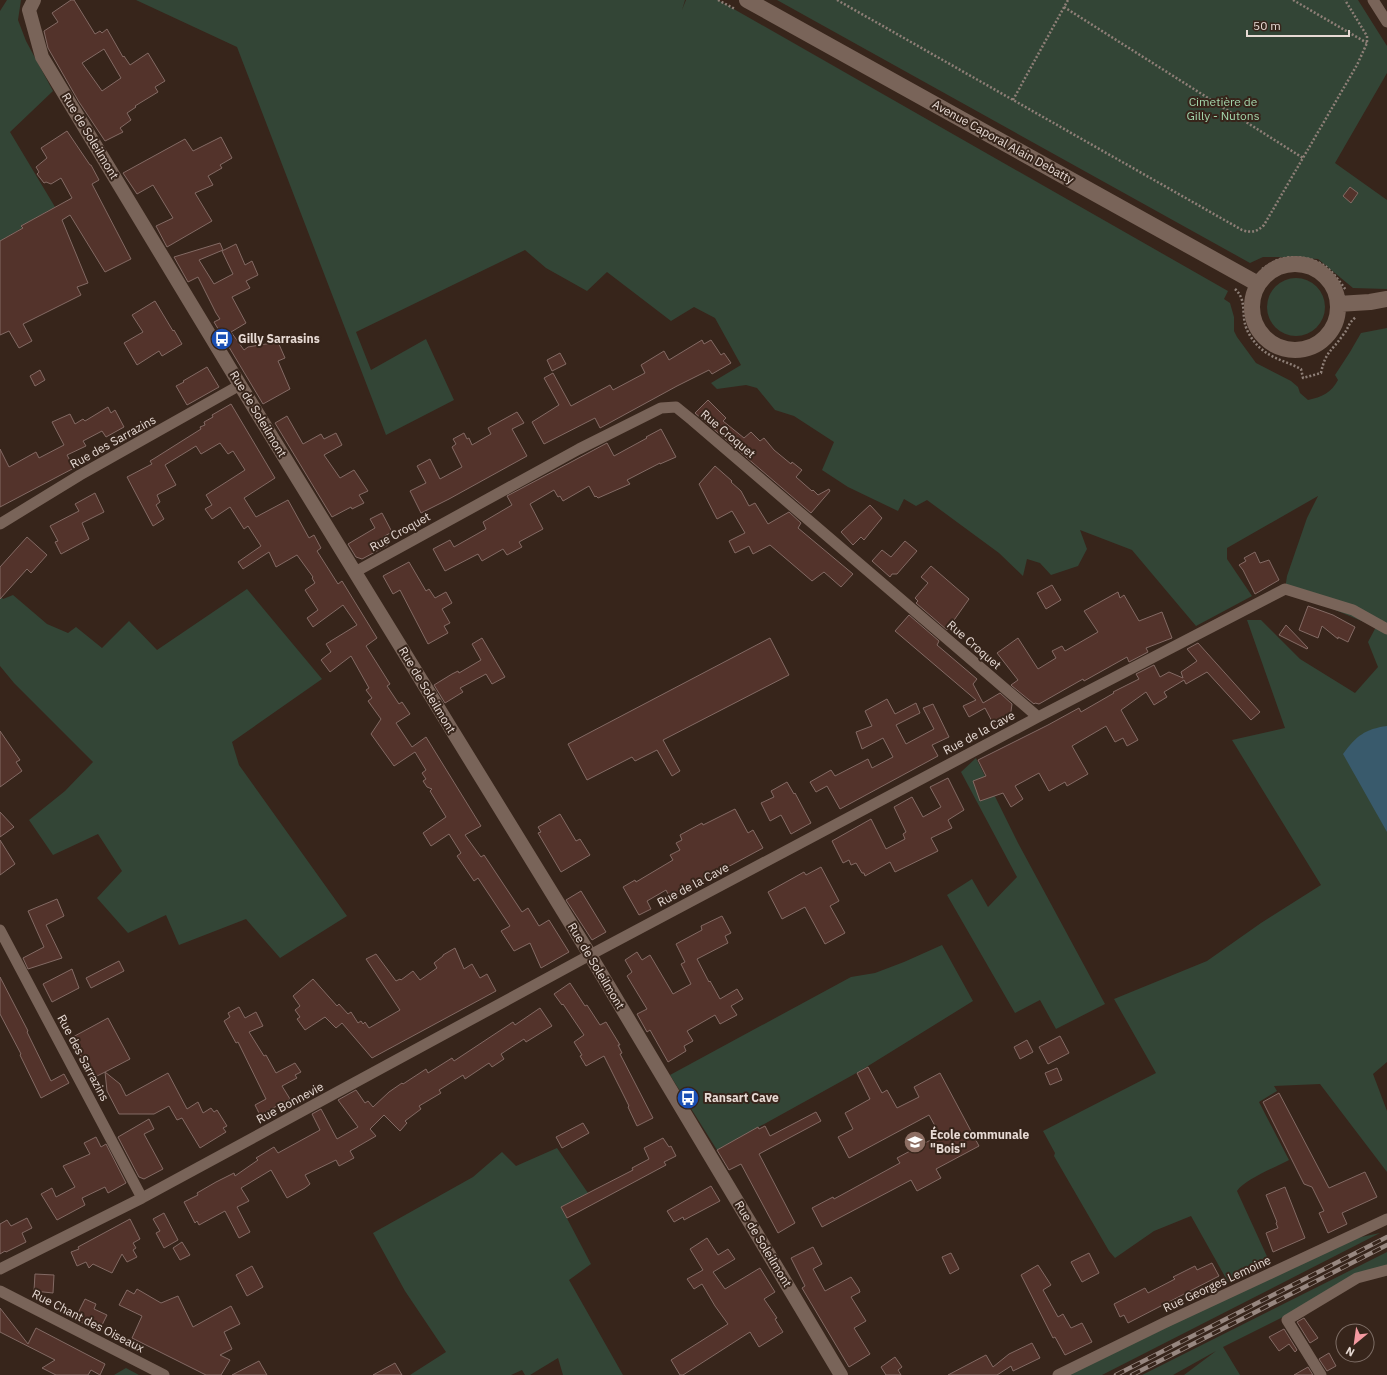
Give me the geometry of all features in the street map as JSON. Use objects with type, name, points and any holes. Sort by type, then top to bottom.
[{"type":"main road","name":"Avenue Caporal Alain Debatty","points":[[743,6],[1258,284]]},
{"type":"main road","points":[[1293,264],[1306,265],[1318,271],[1328,280],[1335,291],[1338,304],[1337,319],[1330,332],[1320,342],[1307,348],[1292,350],[1278,346],[1266,338],[1257,326],[1253,312],[1253,297],[1258,284],[1268,274],[1279,267],[1293,264]]},
{"type":"main road","points":[[1338,304],[1370,302],[1387,299]]},
{"type":"street","name":"Rue de Soleilmont","points":[[34,0],[29,10],[42,57],[240,385],[590,955],[841,1375]]},
{"type":"street","points":[[1373,0],[1387,22]]},
{"type":"street","name":"Rue des Sarrazins","points":[[0,524],[80,474],[240,385]]},
{"type":"street","name":"Rue Croquet","points":[[355,572],[579,450],[661,408],[676,407],[1038,717]]},
{"type":"street","name":"Rue de la Cave","points":[[590,955],[1038,717],[1285,589],[1353,610],[1387,629]]},
{"type":"street","name":"Rue des Sarrazins","points":[[0,930],[142,1198]]},
{"type":"street","name":"Rue Bonnevie","points":[[0,1269],[142,1198],[590,955]]},
{"type":"street","name":"Rue Georges Lemoine","points":[[1058,1375],[1164,1323],[1387,1219]]},
{"type":"street","points":[[1321,1375],[1287,1320],[1357,1278],[1387,1270]]},
{"type":"street","name":"Rue Chant des Oiseaux","points":[[0,1291],[164,1375]]},
{"type":"path","points":[[718,0],[743,6]]},
{"type":"path","points":[[837,0],[1246,232],[1256,231],[1264,225],[1357,65],[1367,43],[1367,36],[1345,0]]},
{"type":"path","points":[[1013,100],[1068,0]]},
{"type":"path","points":[[1293,0],[1367,43]]},
{"type":"path","points":[[1064,7],[1303,158]]},
{"type":"path","points":[[1231,286],[1240,293],[1244,306],[1245,324],[1253,340],[1270,355],[1282,362],[1301,369],[1303,378],[1321,373],[1327,353],[1344,334],[1349,322],[1356,317],[1361,316]]},
{"type":"green space","points":[[7,0],[21,0],[18,20],[26,41],[53,91],[10,132],[55,207],[21,226],[22,228],[0,241],[0,11]]},
{"type":"green space","points":[[136,0],[685,0],[682,10],[686,0],[718,0],[1228,291],[1224,299],[1230,303],[1234,317],[1234,331],[1256,363],[1291,381],[1298,387],[1300,393],[1308,400],[1326,394],[1332,388],[1338,380],[1335,375],[1361,333],[1387,328],[1387,1062],[1373,1074],[1387,1111],[1387,1172],[1320,1084],[1274,1086],[1277,1091],[1259,1102],[1289,1160],[1246,1182],[1237,1191],[1270,1263],[1228,1282],[1191,1216],[1154,1231],[1115,1258],[1109,1251],[1054,1156],[1055,1153],[1043,1131],[1156,1073],[1114,999],[1207,961],[1261,923],[1321,885],[1232,740],[1285,728],[1247,620],[1261,620],[1300,659],[1355,693],[1378,667],[1368,642],[1376,627],[1285,589],[1287,576],[1307,518],[1318,496],[1227,548],[1227,559],[1252,596],[1196,626],[1132,550],[1080,530],[1087,549],[1078,566],[1051,575],[1040,563],[1027,559],[1023,576],[999,553],[927,500],[916,506],[904,499],[898,511],[848,487],[822,470],[834,442],[794,416],[775,410],[757,388],[746,385],[717,389],[711,383],[741,365],[715,318],[694,307],[671,321],[607,272],[587,291],[546,268],[525,250],[356,332],[371,370],[426,339],[454,400],[386,435],[237,47]]},
{"type":"green space","name":"Cimetière de Gilly - Nutons","points":[[777,0],[1358,0],[1387,46],[1387,73],[1335,163],[1387,200],[1387,289],[1353,288],[1318,259],[1263,257],[1250,263]]},
{"type":"green space","points":[[1290,278],[1302,278],[1317,286],[1325,301],[1325,313],[1317,328],[1302,336],[1290,336],[1275,328],[1267,313],[1267,301],[1275,286]]},
{"type":"green space","points":[[247,589],[322,679],[232,742],[239,765],[347,916],[280,958],[246,919],[179,945],[166,915],[128,933],[97,898],[122,871],[98,834],[53,855],[29,820],[65,791],[93,762],[14,683],[0,666],[0,596],[3,599],[13,595],[47,624],[68,633],[76,627],[102,648],[129,621],[157,650]]},
{"type":"green space","points":[[976,758],[1018,843],[1105,1004],[1056,1029],[1040,1000],[1015,1013],[947,895],[972,879],[988,907],[1017,877],[961,772]]},
{"type":"green space","points":[[942,945],[973,1001],[860,1071],[717,1150],[670,1075],[851,977],[875,973]]},
{"type":"green space","points":[[557,1148],[588,1193],[561,1207],[591,1264],[569,1280],[623,1375],[563,1375],[558,1358],[530,1375],[525,1375],[522,1370],[511,1375],[410,1375],[446,1352],[405,1291],[373,1233],[473,1177],[502,1152],[516,1166]]},
{"type":"green space","points":[[1380,1233],[1102,1375],[1058,1375],[1338,1242]]},
{"type":"green space","points":[[1387,1252],[1387,1271],[1357,1280],[1223,1347],[1240,1375],[1184,1375],[1216,1351],[1173,1375],[1142,1375]]},
{"type":"green space","points":[[126,1368],[139,1375],[114,1375]]},
{"type":"water","points":[[1387,726],[1387,832],[1343,754],[1352,742],[1362,734],[1379,727]]},
{"type":"building","points":[[71,0],[74,0],[95,34],[100,31],[102,33],[107,29],[123,57],[124,56],[130,65],[148,53],[165,81],[155,87],[158,92],[135,106],[136,107],[127,113],[131,120],[120,128],[123,132],[105,141],[79,102],[48,48],[44,31],[58,22],[52,13]],"holes":[[[104,49],[121,78],[102,91],[82,63]]]},
{"type":"building","points":[[67,131],[91,165],[99,180],[92,184],[131,259],[105,272],[70,215],[62,220],[88,283],[77,287],[81,295],[23,324],[32,341],[19,348],[9,331],[0,335],[0,241],[23,228],[21,226],[72,198],[61,178],[51,184],[46,182],[44,183],[37,174],[39,172],[36,167],[47,158],[41,148]]},
{"type":"building","points":[[221,137],[232,158],[220,165],[222,168],[208,176],[213,185],[195,193],[212,221],[167,247],[156,226],[173,218],[153,185],[137,194],[123,173],[185,139],[193,151]]},
{"type":"building","points":[[1350,187],[1358,193],[1351,203],[1343,196]]},
{"type":"building","points":[[220,243],[223,250],[199,260],[214,284],[233,274],[222,251],[236,244],[245,265],[252,261],[258,275],[246,281],[250,288],[232,297],[246,323],[231,332],[244,350],[248,347],[278,342],[285,358],[278,361],[290,389],[263,404],[214,322],[220,319],[198,277],[188,282],[174,257]]},
{"type":"building","points":[[155,301],[182,344],[162,356],[159,351],[137,365],[124,343],[143,332],[132,315]]},
{"type":"building","points":[[702,340],[704,344],[711,340],[721,355],[724,353],[731,363],[712,374],[709,370],[600,428],[595,418],[544,444],[532,422],[559,405],[544,378],[553,373],[571,406],[610,385],[613,390],[645,373],[641,365],[664,351],[669,360]]},
{"type":"building","points":[[560,353],[566,364],[552,371],[547,360]]},
{"type":"building","points":[[207,367],[219,387],[187,405],[176,386]]},
{"type":"building","points":[[40,370],[45,380],[35,386],[30,376]]},
{"type":"building","points":[[708,400],[726,418],[723,421],[744,438],[751,432],[760,441],[764,438],[774,450],[791,464],[792,462],[802,470],[796,477],[812,491],[813,490],[818,495],[829,489],[830,491],[811,513],[695,413]]},
{"type":"building","points":[[231,404],[275,478],[244,498],[256,517],[288,500],[309,538],[314,535],[321,548],[317,551],[338,584],[342,581],[377,638],[366,646],[390,684],[387,686],[399,704],[402,702],[410,714],[396,723],[412,747],[426,737],[481,826],[465,835],[481,857],[484,855],[522,912],[528,908],[539,926],[549,920],[569,952],[541,968],[530,943],[514,951],[501,931],[510,926],[478,878],[474,881],[457,856],[461,853],[449,834],[431,846],[423,833],[446,817],[430,791],[432,789],[427,787],[423,781],[426,779],[422,773],[426,770],[415,752],[394,766],[371,734],[381,719],[368,701],[372,698],[366,690],[369,688],[351,656],[330,672],[321,660],[331,652],[326,644],[357,625],[343,605],[313,627],[307,618],[318,610],[305,590],[315,583],[312,578],[313,577],[297,555],[276,567],[269,552],[243,569],[238,562],[261,546],[248,526],[244,529],[230,507],[212,519],[205,509],[212,505],[206,495],[245,470],[233,451],[228,454],[220,443],[201,454],[196,446],[165,465],[176,485],[157,495],[160,502],[156,505],[164,519],[153,526],[127,477],[152,464],[150,461],[201,429],[200,427],[205,425],[204,422],[213,417],[212,415]]},
{"type":"building","points":[[108,407],[111,413],[115,410],[124,427],[106,437],[102,431],[83,441],[86,446],[67,455],[74,468],[0,507],[0,449],[9,467],[36,452],[39,458],[64,445],[52,422],[70,414],[75,424],[83,419],[85,421]]},
{"type":"building","points":[[517,412],[524,423],[512,429],[527,456],[421,513],[410,491],[426,483],[417,466],[430,459],[440,479],[462,467],[452,447],[456,444],[453,439],[464,433],[467,439],[469,438],[472,445],[491,434],[488,428]]},
{"type":"building","points":[[287,416],[303,444],[321,434],[324,439],[336,433],[342,445],[324,455],[340,478],[354,470],[368,491],[359,495],[364,503],[352,509],[351,507],[332,517],[275,423]]},
{"type":"building","points":[[661,429],[676,457],[660,463],[627,480],[630,484],[598,498],[596,496],[595,497],[589,486],[563,501],[560,496],[558,497],[554,490],[530,504],[543,529],[519,542],[522,547],[507,555],[503,549],[482,561],[478,554],[445,571],[433,549],[450,540],[454,547],[486,529],[483,522],[512,505],[507,496],[607,443],[614,456]]},
{"type":"building","points":[[715,466],[741,491],[749,506],[755,503],[768,524],[789,512],[801,523],[798,528],[853,574],[841,587],[824,572],[812,581],[770,545],[753,554],[749,546],[735,553],[729,541],[745,533],[732,511],[717,519],[699,484]]},
{"type":"building","points":[[95,493],[104,512],[82,523],[89,539],[61,554],[55,542],[58,541],[50,526],[79,511],[75,504]]},
{"type":"building","points":[[870,505],[882,518],[864,540],[861,537],[853,545],[841,532]]},
{"type":"building","points":[[382,513],[392,532],[383,537],[388,545],[362,559],[356,557],[348,544],[375,528],[370,519]]},
{"type":"building","points":[[27,537],[47,555],[31,573],[27,569],[0,599],[0,567]]},
{"type":"building","points":[[905,541],[917,551],[897,574],[892,574],[890,577],[872,561],[882,550],[891,557]]},
{"type":"building","points":[[1255,552],[1260,563],[1269,560],[1279,580],[1255,594],[1239,565],[1246,561],[1244,558]]},
{"type":"building","points":[[409,562],[426,591],[429,589],[435,598],[446,592],[452,603],[442,609],[450,623],[444,626],[448,633],[428,644],[400,590],[393,594],[383,576]]},
{"type":"building","points":[[931,566],[969,599],[947,630],[916,603],[918,601],[915,598],[928,583],[921,577]]},
{"type":"building","points":[[1052,585],[1061,600],[1046,609],[1037,593]]},
{"type":"building","points":[[1118,592],[1120,598],[1124,595],[1139,621],[1162,612],[1172,638],[1146,648],[1148,652],[1129,662],[1127,657],[1084,681],[1083,679],[1039,704],[1034,704],[1011,685],[1018,680],[997,653],[1018,638],[1038,669],[1056,658],[1052,651],[1062,646],[1065,651],[1098,632],[1084,611]]},
{"type":"building","points":[[1308,606],[1333,615],[1355,627],[1348,642],[1338,637],[1338,639],[1322,626],[1318,638],[1299,630]]},
{"type":"building","points":[[909,615],[939,641],[937,645],[977,679],[973,684],[983,703],[1000,693],[1012,704],[1010,719],[995,727],[985,708],[969,717],[963,706],[976,700],[895,631]]},
{"type":"building","points":[[1286,625],[1308,648],[1307,649],[1279,635]]},
{"type":"building","points":[[482,638],[505,677],[492,684],[486,674],[460,688],[463,692],[445,703],[434,685],[452,674],[458,671],[459,673],[481,660],[472,644]]},
{"type":"building","points":[[770,638],[789,675],[663,740],[680,771],[672,776],[657,750],[635,761],[632,757],[587,780],[568,744]]},
{"type":"building","points":[[1198,643],[1260,712],[1251,720],[1207,672],[1186,684],[1184,680],[1164,692],[1167,697],[1154,705],[1146,692],[1121,710],[1138,740],[1127,746],[1123,738],[1115,742],[1106,726],[1072,746],[1088,774],[1067,786],[1065,782],[1049,791],[1039,773],[1015,786],[1023,799],[1011,807],[1003,793],[980,801],[973,781],[986,776],[978,760],[1079,708],[1081,712],[1114,693],[1113,692],[1139,679],[1136,674],[1154,665],[1160,677],[1169,672],[1183,678],[1181,672],[1197,661],[1187,649]]},
{"type":"building","points":[[887,699],[895,714],[916,703],[920,713],[896,725],[906,744],[934,729],[923,708],[933,704],[949,737],[932,745],[938,756],[840,809],[827,786],[816,792],[810,782],[831,770],[835,776],[868,759],[872,768],[893,757],[883,738],[862,749],[856,732],[872,726],[865,711]]},
{"type":"building","points":[[0,731],[20,760],[16,762],[22,771],[0,787]]},
{"type":"building","points":[[948,778],[964,810],[948,820],[952,828],[931,838],[938,851],[895,872],[890,862],[865,876],[856,863],[851,865],[849,860],[843,863],[832,841],[871,819],[886,849],[905,839],[903,834],[906,832],[894,807],[912,797],[923,817],[941,807],[930,787]]},
{"type":"building","points":[[787,782],[794,794],[795,793],[811,823],[791,834],[781,815],[770,821],[761,803],[774,797],[771,791]]},
{"type":"building","points":[[735,809],[748,833],[753,830],[763,848],[670,898],[666,890],[647,901],[651,909],[639,915],[623,887],[635,880],[636,882],[673,860],[670,855],[680,850],[676,843],[682,840],[680,835],[702,823],[703,825]]},
{"type":"building","points":[[0,812],[14,827],[0,837]]},
{"type":"building","points":[[560,814],[576,841],[580,839],[590,855],[561,872],[538,833],[541,832],[538,827]]},
{"type":"building","points":[[0,840],[15,864],[0,875]]},
{"type":"building","points":[[821,867],[839,901],[830,906],[845,933],[825,944],[805,907],[782,919],[768,892],[804,872],[806,875]]},
{"type":"building","points":[[581,891],[606,932],[592,940],[566,900]]},
{"type":"building","points":[[57,899],[64,916],[46,925],[62,958],[28,969],[23,958],[44,947],[28,911]]},
{"type":"building","points":[[722,916],[731,933],[725,936],[728,943],[697,959],[720,999],[737,989],[743,999],[731,1006],[737,1015],[720,1024],[715,1015],[687,1031],[693,1041],[684,1046],[686,1051],[668,1062],[650,1030],[647,1032],[637,1014],[647,1009],[627,976],[632,972],[625,960],[637,952],[642,960],[650,955],[673,994],[691,984],[681,964],[685,962],[676,944],[702,930],[701,926]]},
{"type":"building","points":[[455,948],[464,969],[472,964],[480,978],[487,974],[496,991],[372,1058],[342,1023],[336,1028],[325,1017],[305,1030],[297,1019],[300,1017],[295,1010],[300,1006],[293,996],[313,979],[337,1006],[339,1004],[348,1014],[351,1012],[358,1023],[361,1021],[363,1024],[365,1022],[369,1028],[400,1010],[366,959],[376,954],[396,981],[401,980],[413,971],[420,980],[437,968],[434,963],[443,955]]},
{"type":"building","points":[[119,961],[124,971],[91,988],[86,978]]},
{"type":"building","points":[[72,969],[79,988],[52,1002],[43,984]]},
{"type":"building","points":[[0,977],[28,1031],[27,1032],[51,1081],[64,1074],[69,1083],[41,1098],[20,1055],[21,1054],[0,1014]]},
{"type":"building","points":[[570,983],[600,1025],[606,1022],[620,1045],[618,1045],[622,1053],[620,1054],[653,1118],[637,1126],[628,1107],[629,1106],[604,1056],[586,1066],[580,1056],[582,1055],[574,1042],[584,1035],[563,1004],[562,1005],[554,994]]},
{"type":"building","points":[[239,1007],[245,1018],[256,1012],[263,1026],[249,1032],[264,1056],[266,1055],[276,1073],[295,1063],[301,1072],[295,1075],[297,1078],[282,1086],[290,1099],[260,1115],[255,1105],[266,1099],[238,1042],[236,1043],[224,1021],[230,1017],[228,1013]]},
{"type":"building","points":[[540,1008],[552,1026],[526,1042],[524,1039],[501,1054],[504,1059],[492,1067],[489,1063],[465,1079],[463,1075],[439,1090],[441,1093],[419,1106],[421,1109],[405,1121],[407,1123],[400,1131],[384,1115],[370,1129],[376,1136],[350,1151],[354,1158],[339,1166],[336,1160],[305,1175],[310,1184],[287,1198],[271,1170],[241,1188],[249,1201],[237,1207],[250,1232],[239,1238],[225,1211],[199,1225],[197,1221],[195,1223],[184,1202],[198,1195],[197,1193],[216,1182],[234,1173],[235,1176],[258,1160],[256,1158],[274,1147],[278,1153],[320,1130],[312,1114],[321,1109],[337,1139],[358,1127],[338,1100],[356,1090],[365,1103],[368,1101],[373,1107],[389,1092],[402,1083],[403,1084],[426,1069],[428,1073],[452,1058],[454,1061],[513,1022],[515,1025]]},
{"type":"building","points":[[108,1018],[130,1059],[93,1078],[71,1038]]},
{"type":"building","points":[[1060,1036],[1069,1053],[1048,1064],[1039,1047]]},
{"type":"building","points":[[1027,1040],[1033,1052],[1020,1059],[1014,1047]]},
{"type":"building","points":[[868,1067],[882,1093],[887,1090],[897,1108],[919,1097],[914,1087],[940,1073],[979,1146],[936,1169],[941,1178],[917,1191],[911,1180],[822,1227],[812,1208],[833,1197],[834,1199],[900,1163],[897,1158],[940,1135],[929,1115],[849,1158],[838,1137],[853,1129],[845,1113],[870,1099],[857,1073]]},
{"type":"building","points":[[1057,1068],[1062,1080],[1050,1085],[1045,1073]]},
{"type":"building","points":[[105,1072],[120,1084],[126,1096],[168,1073],[187,1109],[198,1102],[203,1113],[211,1108],[214,1112],[217,1110],[227,1126],[223,1128],[226,1132],[200,1148],[182,1118],[177,1120],[169,1106],[154,1114],[119,1114],[107,1091]]},
{"type":"building","points":[[1279,1093],[1329,1188],[1365,1172],[1377,1197],[1342,1213],[1347,1224],[1328,1233],[1319,1213],[1324,1211],[1312,1187],[1304,1184],[1263,1102]]},
{"type":"building","points":[[816,1112],[821,1121],[759,1154],[795,1223],[778,1233],[741,1164],[729,1170],[717,1150],[758,1127],[759,1129],[765,1126],[770,1136]]},
{"type":"building","points":[[149,1119],[154,1129],[144,1134],[163,1169],[144,1179],[139,1177],[118,1137]]},
{"type":"building","points":[[583,1123],[589,1133],[562,1148],[556,1137]]},
{"type":"building","points":[[96,1137],[101,1147],[106,1144],[126,1183],[108,1193],[105,1187],[82,1198],[85,1205],[57,1220],[41,1194],[52,1188],[56,1197],[75,1187],[63,1166],[90,1154],[84,1143]]},
{"type":"building","points":[[663,1138],[669,1147],[671,1146],[676,1156],[664,1162],[666,1165],[567,1218],[561,1207],[633,1170],[632,1168],[649,1159],[644,1148]]},
{"type":"building","points":[[711,1186],[720,1201],[684,1220],[683,1217],[674,1222],[667,1211]]},
{"type":"building","points":[[1285,1187],[1305,1238],[1273,1252],[1266,1233],[1278,1228],[1266,1195]]},
{"type":"building","points":[[164,1213],[178,1240],[164,1248],[156,1233],[160,1231],[153,1219]]},
{"type":"building","points":[[27,1218],[32,1228],[22,1233],[26,1242],[0,1254],[0,1224],[7,1220],[11,1226]]},
{"type":"building","points":[[130,1219],[140,1239],[133,1243],[136,1248],[133,1250],[137,1257],[127,1262],[122,1254],[112,1273],[93,1264],[89,1268],[86,1262],[77,1266],[71,1252],[79,1249],[78,1247]]},
{"type":"building","points":[[707,1238],[718,1255],[728,1249],[735,1259],[713,1272],[725,1289],[760,1268],[775,1292],[764,1299],[777,1318],[775,1319],[783,1332],[759,1347],[750,1332],[683,1375],[680,1375],[671,1360],[728,1324],[702,1284],[694,1289],[687,1279],[703,1270],[690,1249]]},
{"type":"building","points":[[182,1242],[190,1255],[180,1260],[173,1248]]},
{"type":"building","points":[[813,1247],[822,1264],[813,1269],[825,1291],[851,1277],[860,1292],[851,1297],[866,1321],[854,1328],[870,1354],[849,1367],[802,1288],[805,1286],[791,1258]]},
{"type":"building","points":[[951,1253],[959,1269],[950,1274],[942,1257]]},
{"type":"building","points":[[1089,1253],[1099,1273],[1082,1282],[1071,1262]]},
{"type":"building","points":[[1212,1263],[1219,1276],[1128,1323],[1124,1315],[1120,1317],[1114,1304],[1145,1288],[1148,1293],[1175,1279],[1173,1277],[1195,1266],[1197,1270]]},
{"type":"building","points":[[1038,1265],[1051,1285],[1043,1290],[1058,1317],[1063,1314],[1071,1328],[1082,1323],[1092,1342],[1065,1355],[1055,1337],[1053,1338],[1021,1275]]},
{"type":"building","points":[[252,1266],[263,1287],[247,1296],[236,1275]]},
{"type":"building","points":[[35,1274],[54,1275],[53,1293],[34,1291]]},
{"type":"building","points":[[137,1289],[161,1303],[178,1296],[193,1327],[231,1306],[240,1324],[224,1332],[232,1349],[220,1355],[230,1360],[221,1375],[206,1375],[132,1338],[142,1316],[119,1305],[127,1290],[134,1294]]},
{"type":"building","points":[[85,1299],[96,1304],[94,1309],[107,1315],[99,1331],[75,1319]]},
{"type":"building","points":[[0,1308],[28,1344],[36,1328],[105,1364],[100,1375],[91,1370],[88,1375],[56,1375],[42,1368],[55,1360],[0,1332]]},
{"type":"building","points":[[1304,1318],[1318,1338],[1310,1343],[1297,1322]]},
{"type":"building","points":[[1284,1329],[1297,1350],[1295,1352],[1289,1344],[1279,1351],[1269,1337]]},
{"type":"building","points":[[1032,1343],[1040,1358],[1013,1371],[1011,1366],[997,1375],[948,1375],[986,1355],[993,1367],[1009,1354]]},
{"type":"building","points":[[1329,1353],[1336,1366],[1327,1371],[1319,1359]]},
{"type":"building","points":[[895,1357],[902,1367],[898,1370],[901,1375],[886,1375],[881,1367]]},
{"type":"building","points":[[259,1361],[267,1375],[232,1375]]},
{"type":"building","points":[[395,1363],[402,1375],[373,1375]]},
{"type":"building","points":[[1308,1367],[1313,1375],[1294,1375]]},
{"type":"railway","points":[[1116,1375],[1387,1237]]},
{"type":"railway","points":[[1132,1375],[1387,1245]]},
{"type":"place","name":"Gilly Sarrasins","points":[[222,339]]},
{"type":"place","name":"Ransart Cave","points":[[688,1098]]},
{"type":"place","name":"École communale \"Bois\"","points":[[915,1142]]}]
